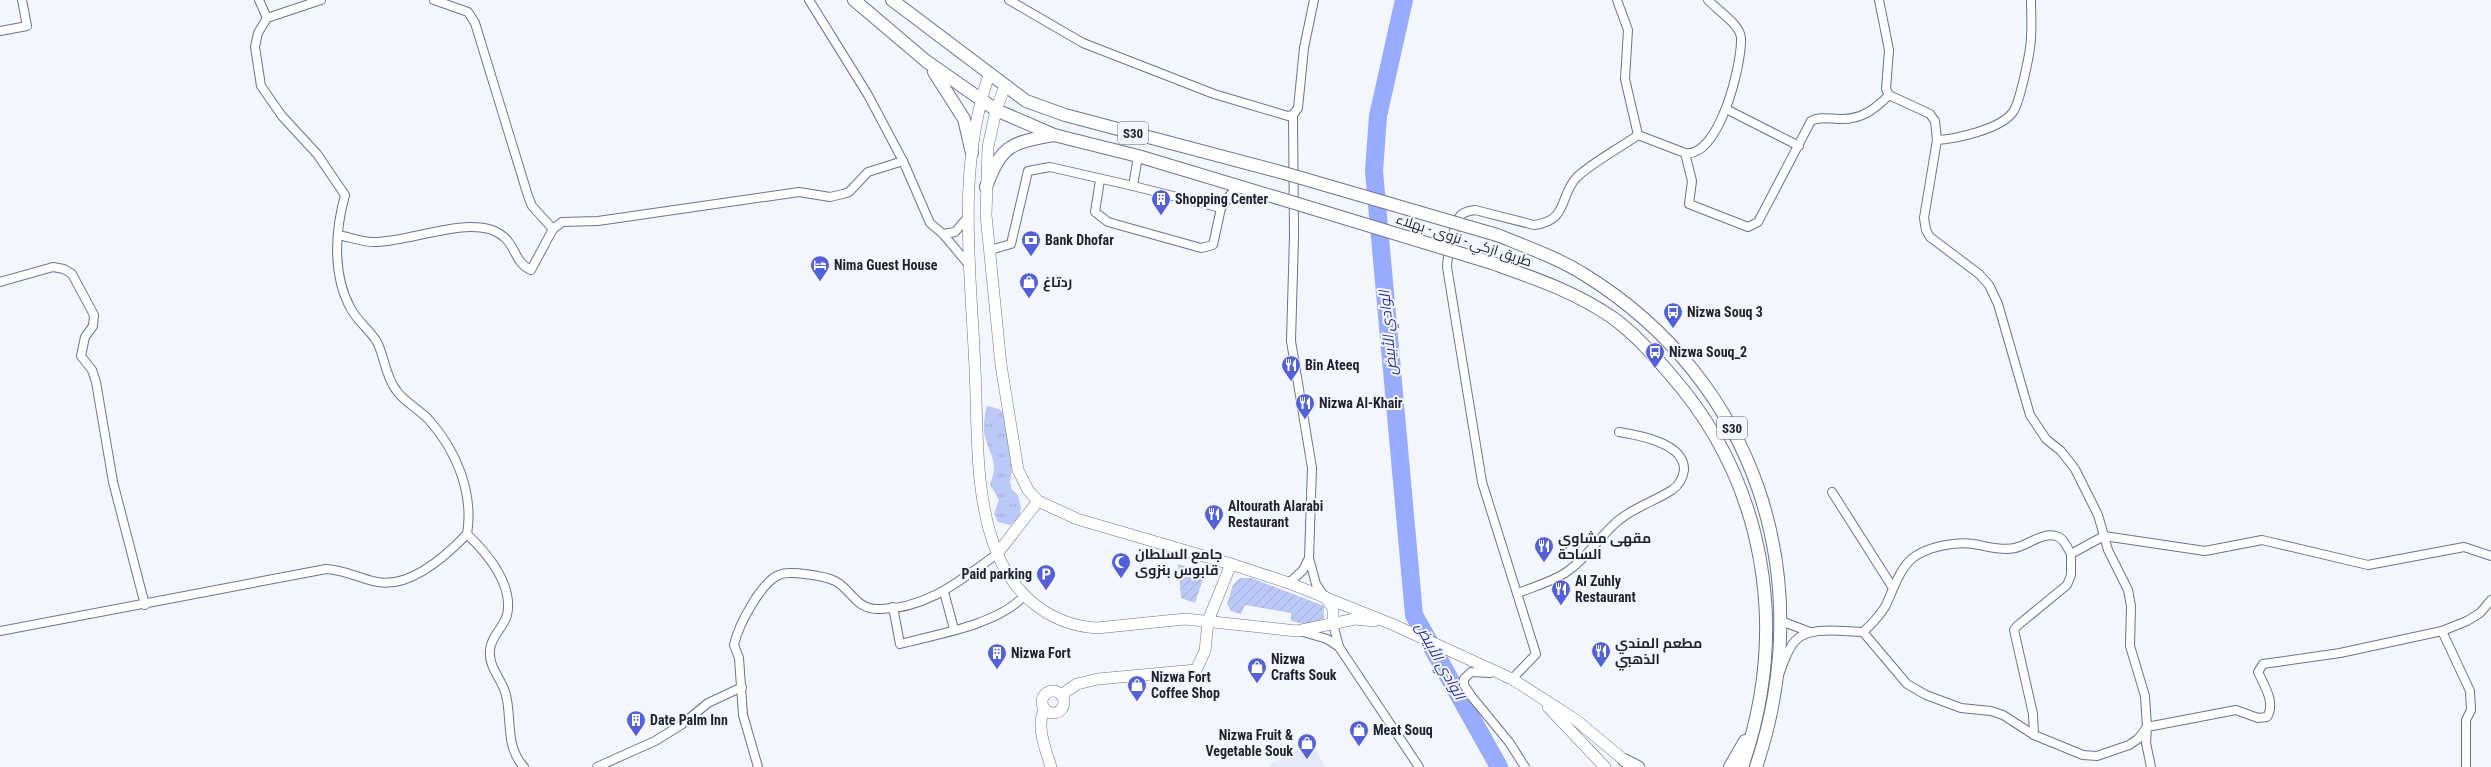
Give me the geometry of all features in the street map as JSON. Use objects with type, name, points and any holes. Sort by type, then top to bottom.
[{"type":"main road","name":"طريق ازكي - نزوى - بهلاء","points":[[854,0],[926,61],[981,100],[996,110],[1054,135],[1138,156],[1492,263],[1564,290],[1614,319],[1653,354],[1690,397],[1718,441],[1734,472],[1749,508],[1763,568],[1766,630],[1760,693],[1750,745],[1742,767]]},
{"type":"main road","name":"طريق ازكي - نزوى - بهلاء","points":[[892,0],[954,45],[989,75],[1026,101],[1065,115],[1284,173],[1497,235],[1543,253],[1584,274],[1622,300],[1669,343],[1704,383],[1736,433],[1765,507],[1777,563],[1781,621],[1778,677],[1768,730],[1756,767]]},
{"type":"main road","points":[[926,61],[956,103],[964,119],[972,153]]},
{"type":"main road","points":[[986,187],[995,164],[1010,146],[1024,140],[1054,135]]},
{"type":"main road","points":[[1730,767],[1747,737],[1760,693]]},
{"type":"main road","points":[[1761,767],[1768,730]]},
{"type":"main road","points":[[1628,763],[1638,767]]},
{"type":"street","points":[[0,31],[27,26],[22,0]]},
{"type":"street","points":[[259,0],[267,18]]},
{"type":"street","points":[[0,631],[145,605],[326,569],[341,570],[374,582],[389,583],[404,581],[417,575],[456,545],[467,534],[468,499],[452,449],[429,420],[396,391],[385,372],[380,349],[371,331],[352,311],[338,277],[337,222],[345,195],[317,154],[282,116],[261,86],[256,47],[258,33],[267,18],[321,0]]},
{"type":"street","points":[[434,0],[468,12],[475,23],[528,196],[532,206],[553,230]]},
{"type":"street","points":[[809,0],[868,95],[903,161],[930,223],[943,234],[969,265]]},
{"type":"street","points":[[1009,0],[1083,43],[1214,94],[1264,107],[1283,115],[1293,115]]},
{"type":"street","points":[[1617,0],[1628,30],[1625,79],[1638,135]]},
{"type":"street","points":[[1638,135],[1685,153],[1693,154],[1698,152],[1709,140],[1726,109],[1735,82],[1741,38],[1738,28],[1708,0]]},
{"type":"street","points":[[1878,0],[1889,50],[1886,89],[1889,95],[1930,114],[1935,120],[1937,140],[1924,218],[1926,230],[1930,237],[1979,274],[1989,285],[1998,304],[2030,415],[2046,439],[2061,451],[2075,469],[2098,515],[2110,556],[2128,590],[2131,606],[2129,629],[2130,646],[2143,685],[2147,727],[2146,743],[2151,767]]},
{"type":"street","points":[[1937,140],[1958,139],[1999,122],[2013,112],[2019,96],[2032,38],[2031,0]]},
{"type":"street","points":[[1311,1],[1304,48],[1298,108],[1293,115],[1294,236],[1291,341],[1312,468],[1309,558],[1316,584],[1333,608],[1333,624],[1339,647],[1419,767]]},
{"type":"street","points":[[989,75],[981,100],[972,153],[967,218],[982,493],[997,554],[1023,597],[1056,619],[1075,626],[1097,628],[1184,619],[1297,631],[1327,639],[1339,647]]},
{"type":"street","points":[[1005,86],[996,110],[988,147],[986,187],[990,250],[1001,365],[1018,470],[1028,490],[1038,501],[1077,519],[1231,564],[1289,583],[1394,625],[1512,679],[1576,720],[1628,763]]},
{"type":"street","points":[[1685,153],[1692,181],[1689,204],[1748,227],[1758,222],[1811,121],[1817,118],[1852,119],[1867,114],[1889,95]]},
{"type":"street","points":[[1726,109],[1799,146]]},
{"type":"street","points":[[1512,679],[1536,654],[1482,482],[1447,259],[1460,216],[1466,211],[1475,210],[1534,225],[1544,224],[1559,212],[1576,178],[1638,135]]},
{"type":"street","points":[[1134,186],[1138,156]]},
{"type":"street","points":[[338,235],[376,242],[470,225],[492,230],[508,238],[523,267],[531,270],[553,230],[562,222],[598,221],[798,192],[830,197],[849,192],[868,172],[903,161]]},
{"type":"street","points":[[990,250],[1011,244],[1028,172],[1050,167],[1221,208]]},
{"type":"street","points":[[1100,180],[1095,212],[1108,222],[1201,248],[1213,245],[1221,208],[1236,186]]},
{"type":"street","points":[[943,234],[955,232],[967,218]]},
{"type":"street","points":[[0,282],[54,267],[64,269],[72,274],[94,315],[93,326],[85,337],[81,356],[92,370],[96,382],[113,482],[145,605]]},
{"type":"street","points":[[1518,593],[1565,573],[1618,521],[1631,511],[1672,490],[1683,476],[1684,465],[1679,455],[1666,444],[1638,435],[1619,432]]},
{"type":"street","points":[[1832,492],[1893,588]]},
{"type":"street","points":[[758,767],[743,715],[739,658],[734,645],[736,632],[744,615],[777,576],[790,573],[829,579],[842,586],[863,607],[878,609],[922,601],[944,592],[997,554],[1038,501]]},
{"type":"street","points":[[467,534],[478,545],[494,566],[508,600],[507,616],[493,638],[490,649],[490,660],[506,694],[510,737],[514,752],[524,767]]},
{"type":"street","points":[[1781,621],[1810,632],[1863,632],[1884,608],[1905,567],[1914,558],[1925,552],[1950,544],[1971,543],[2001,549],[2015,548],[2044,536],[2055,535],[2062,539],[2071,554],[2071,575],[2067,585],[2014,630],[2033,714],[2034,735]]},
{"type":"street","points":[[2071,554],[2104,536],[2205,551],[2249,540],[2262,540],[2368,565],[2464,547],[2491,556]]},
{"type":"street","points":[[1289,583],[1303,570],[1309,558]]},
{"type":"street","points":[[1061,695],[1077,684],[1098,679],[1196,670],[1205,651],[1208,621],[1231,564]]},
{"type":"street","points":[[944,592],[954,629]]},
{"type":"street","points":[[893,607],[900,644],[997,615],[1015,605],[1023,597]]},
{"type":"street","points":[[1863,632],[1907,684],[1926,695],[1961,708],[1991,711],[2003,715],[2034,735],[2073,753],[2098,756],[2129,745],[2138,739],[2147,727],[2236,710],[2263,719],[2270,712],[2268,696],[2258,672],[2263,664],[2340,653],[2442,630],[2467,621],[2480,613],[2491,600]]},
{"type":"street","points":[[1297,631],[1366,619],[1394,625]]},
{"type":"street","points":[[2442,630],[2470,691],[2471,710],[2466,720],[2466,767]]},
{"type":"street","points":[[1778,677],[1794,642],[1800,636],[1810,632]]},
{"type":"street","points":[[1512,679],[1475,670],[1467,675],[1464,685],[1472,698],[1509,742],[1525,767]]},
{"type":"street","points":[[597,767],[662,738],[708,703],[742,687]]},
{"type":"street","points":[[1532,691],[1605,767]]},
{"type":"street","points":[[1045,709],[1051,713],[1061,710],[1064,704],[1061,695],[1054,692],[1047,693],[1043,703],[1045,709],[1040,724],[1051,767]]},
{"type":"shaded area","name":"Nizwa Fruit & Vegetable Souk","points":[[1312,742],[1325,767],[1270,767],[1269,765]]},
{"type":"green space","points":[[987,406],[999,409],[1004,413],[1012,471],[1010,483],[1012,490],[1018,495],[1021,508],[1019,518],[1010,525],[998,522],[994,514],[999,500],[990,484],[993,476],[994,463],[984,432]]},
{"type":"green space","points":[[1178,564],[1205,573],[1195,603],[1181,598]]},
{"type":"green space","points":[[1240,578],[1251,578],[1324,606],[1324,618],[1309,625],[1291,621],[1291,613],[1245,605],[1241,614],[1231,611],[1227,604],[1233,585]]},
{"type":"waterway","name":"الوادي الأبيض","points":[[1404,0],[1378,116],[1374,171],[1414,615],[1499,767]]},
{"type":"place","name":"Shopping Center","points":[[1161,216]]},
{"type":"place","name":"Bank Dhofar","points":[[1031,257]]},
{"type":"place","name":"Nima Guest House","points":[[820,282]]},
{"type":"place","name":"ردتاغ","points":[[1029,299]]},
{"type":"place","name":"Nizwa Souq 3","points":[[1673,329]]},
{"type":"place","name":"Nizwa Souq_2","points":[[1655,369]]},
{"type":"place","name":"Bin Ateeq","points":[[1291,382]]},
{"type":"place","name":"Nizwa Al-Khair","points":[[1305,420]]},
{"type":"place","name":"Altourath Alarabi Restaurant","points":[[1214,531]]},
{"type":"place","name":"مقهى مشاوي الساحة","points":[[1544,563]]},
{"type":"place","name":"جامع السلطان قابوس بنزوى","points":[[1121,579]]},
{"type":"place","name":"Paid parking","points":[[1046,591]]},
{"type":"place","name":"Al Zuhly Restaurant","points":[[1561,606]]},
{"type":"place","name":"مطعم المندي الذهبي","points":[[1601,668]]},
{"type":"place","name":"Nizwa Fort","points":[[997,670]]},
{"type":"place","name":"Nizwa Crafts Souk","points":[[1257,684]]},
{"type":"place","name":"Nizwa Fort Coffee Shop","points":[[1137,702]]},
{"type":"place","name":"Date Palm Inn","points":[[636,737]]},
{"type":"place","name":"Meat Souq","points":[[1359,747]]},
{"type":"place","name":"Nizwa Fruit & Vegetable Souk","points":[[1307,760]]}]
